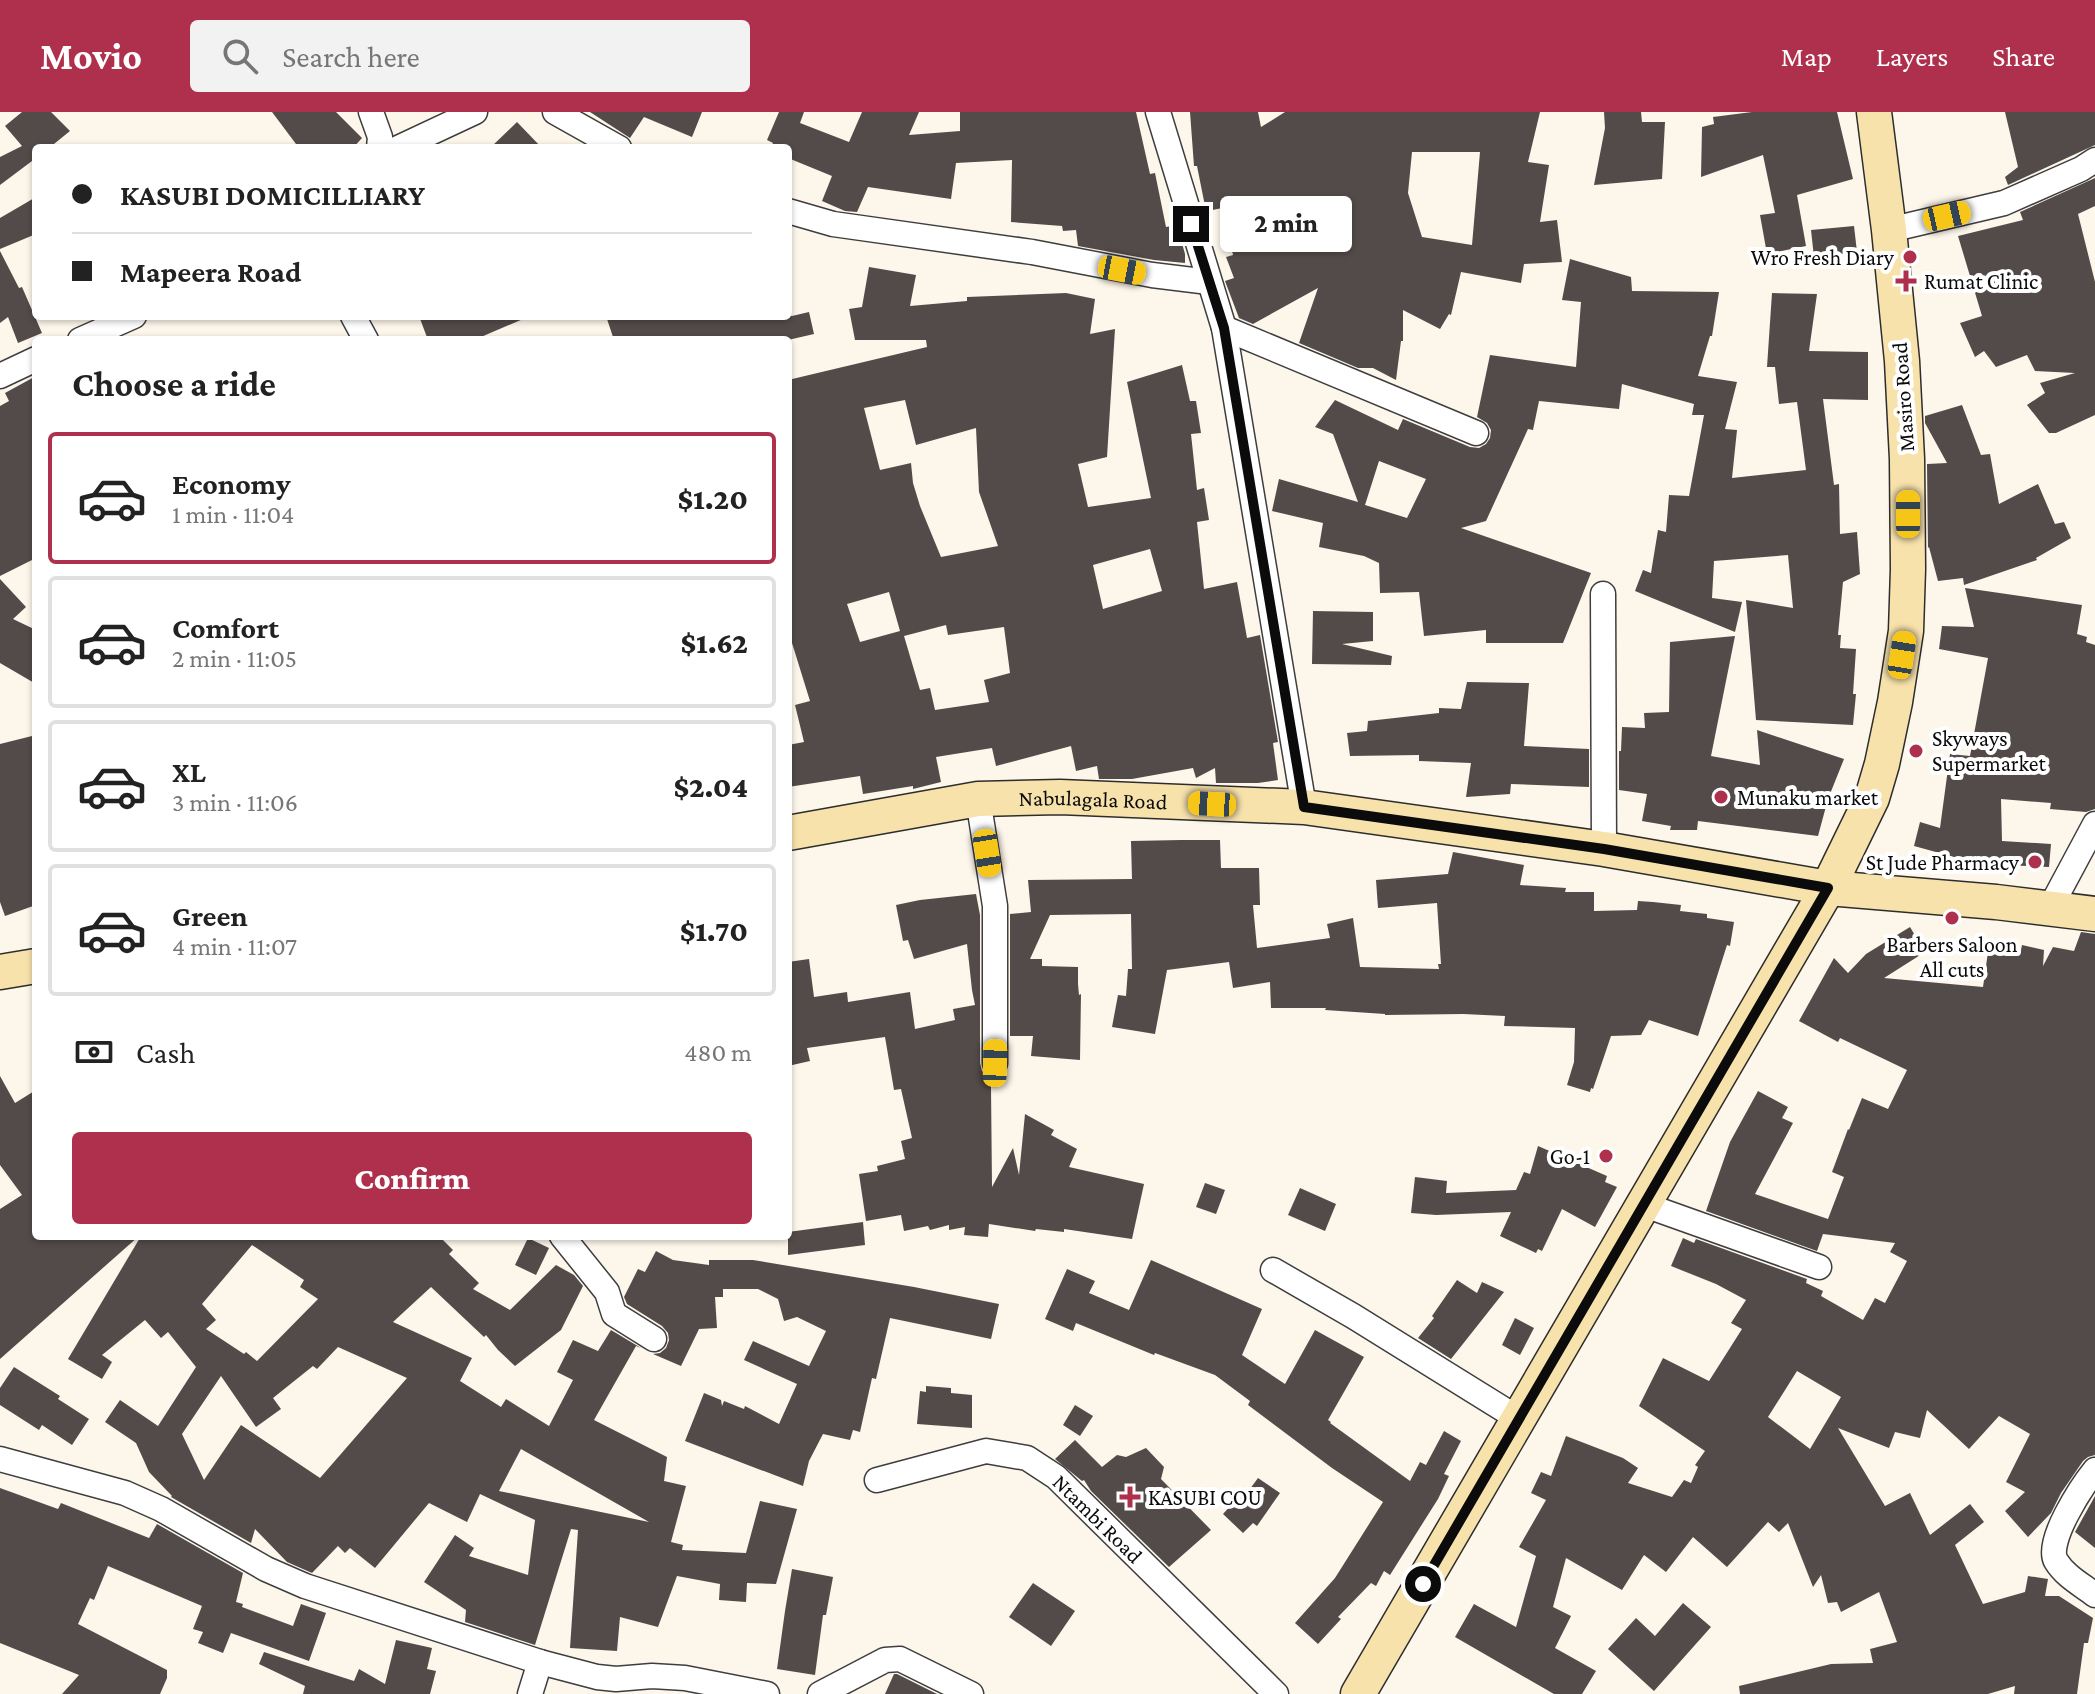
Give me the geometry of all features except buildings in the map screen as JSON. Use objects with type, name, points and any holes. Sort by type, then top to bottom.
[{"type":"main road","name":"Masiro Road","points":[[1358,1694],[1828,888],[1872,798],[1895,702],[1906,631],[1908,569],[1902,361],[1874,112]]},
{"type":"main road","name":"Nabulagala Road","points":[[792,832],[978,799],[1060,797],[1304,807],[1604,849],[1828,888],[2095,914]]},
{"type":"main road","points":[[0,972],[32,967]]},
{"type":"street","points":[[371,112],[379,144]]},
{"type":"street","points":[[407,144],[475,112]]},
{"type":"street","points":[[555,112],[612,144]]},
{"type":"street","points":[[1162,113],[1224,328],[1304,807]]},
{"type":"street","points":[[1889,230],[2004,203],[2095,160]]},
{"type":"street","points":[[792,212],[833,224],[1032,252],[1152,275],[1209,282]]},
{"type":"street","points":[[89,336],[125,320]]},
{"type":"street","points":[[1224,328],[1476,433]]},
{"type":"street","points":[[0,376],[32,361]]},
{"type":"street","points":[[1603,594],[1604,849]]},
{"type":"street","points":[[978,799],[995,906],[995,1063]]},
{"type":"street","points":[[2050,908],[2095,824]]},
{"type":"street","points":[[1642,1204],[1819,1267]]},
{"type":"street","points":[[565,1240],[607,1292],[614,1314],[654,1339]]},
{"type":"street","points":[[1273,1270],[1519,1419]]},
{"type":"street","name":"Ntambi Road","points":[[877,1480],[986,1451],[1027,1458],[1056,1477],[1276,1694]]},
{"type":"street","points":[[0,1459],[125,1493],[161,1509],[266,1569],[305,1586],[540,1662],[597,1677],[685,1678],[767,1694]]},
{"type":"street","points":[[2095,1470],[2058,1530],[2053,1547],[2055,1559],[2066,1573],[2095,1595]]},
{"type":"street","points":[[820,1694],[885,1660],[900,1659],[971,1694]]},
{"type":"street","points":[[530,1694],[540,1662]]},
{"type":"place","name":"Wro Fresh Diary","points":[[1910,257]]},
{"type":"place","name":"Rumat Clinic","points":[[1906,281]]},
{"type":"place","name":"Skyways Supermarket","points":[[1916,751]]},
{"type":"place","name":"Munaku market","points":[[1721,797]]},
{"type":"place","name":"St Jude Pharmacy","points":[[2035,862]]},
{"type":"place","name":"Barbers Saloon All cuts","points":[[1952,918]]},
{"type":"place","name":"Go-1","points":[[1606,1156]]},
{"type":"place","name":"KASUBI COU","points":[[1130,1497]]},
{"type":"route","points":[[1191,224],[1224,328],[1304,807],[1604,849],[1828,888],[1423,1584]]}]
